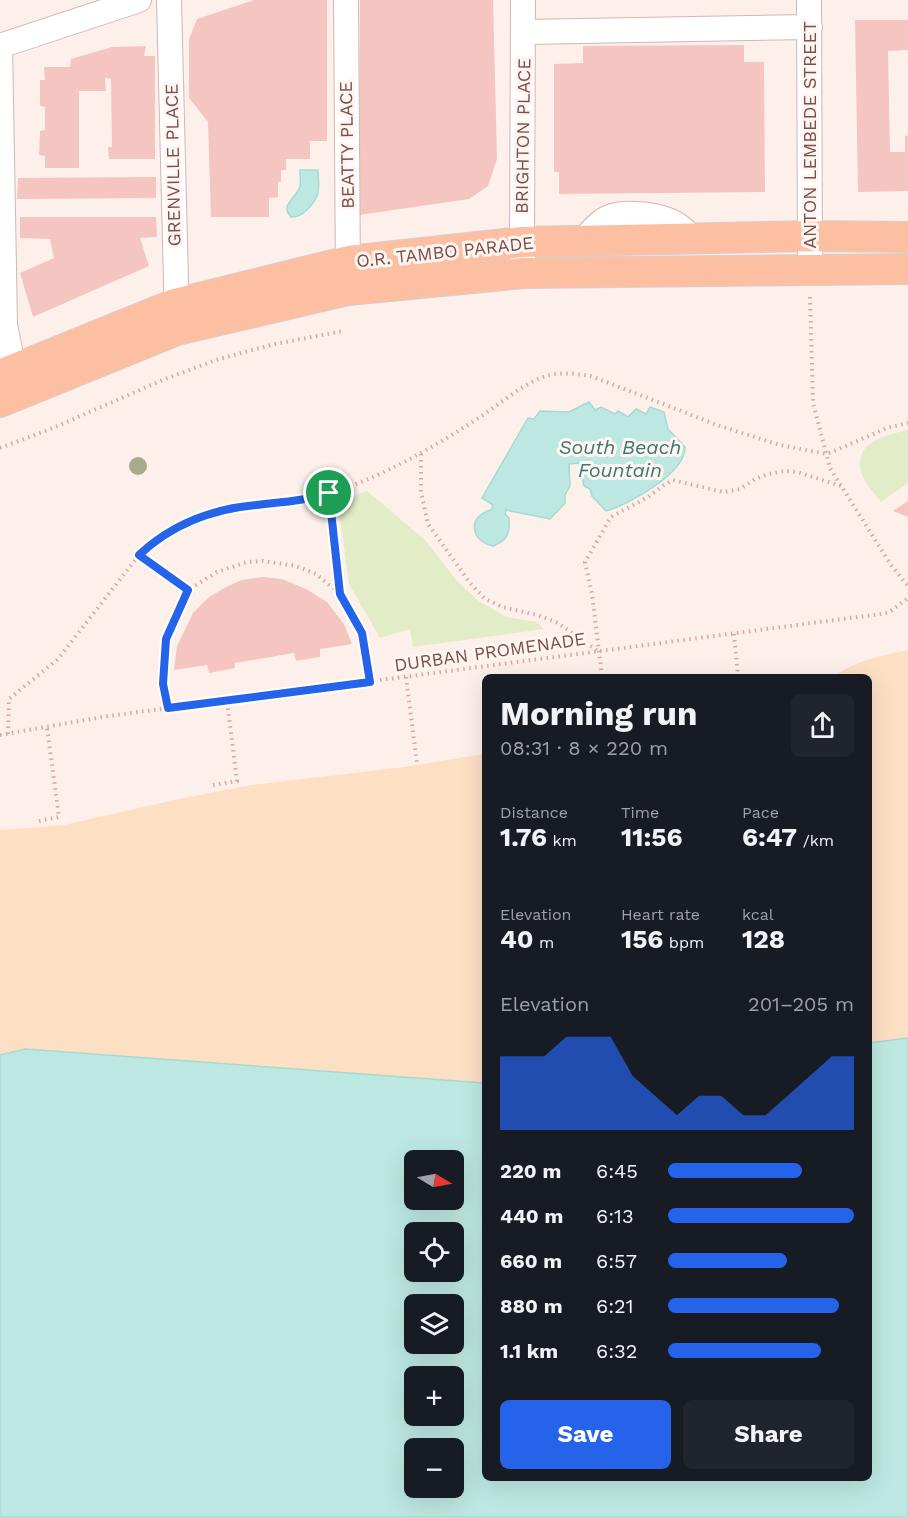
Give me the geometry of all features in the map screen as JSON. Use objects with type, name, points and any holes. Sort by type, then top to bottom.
[{"type":"main road","name":"O.R. TAMBO PARADE","points":[[10,384],[176,317],[349,261],[522,242],[810,236],[908,237]]},
{"type":"main road","name":"O.R. TAMBO PARADE","points":[[176,317],[348,290],[524,273],[908,269]]},
{"type":"street","points":[[10,384],[5,325],[0,46],[139,0]]},
{"type":"street","name":"GRENVILLE PLACE","points":[[169,0],[176,317]]},
{"type":"street","name":"BEATTY PLACE","points":[[346,0],[348,290]]},
{"type":"street","name":"BRIGHTON PLACE","points":[[523,0],[522,242],[524,273]]},
{"type":"street","name":"ANTON LEMBEDE STREET","points":[[809,0],[810,270]]},
{"type":"street","points":[[524,32],[810,27]]},
{"type":"path","points":[[810,270],[813,403],[830,468],[891,565],[908,586]]},
{"type":"path","points":[[0,448],[53,428],[165,379],[219,359],[275,344],[343,331]]},
{"type":"path","points":[[8,734],[9,699],[58,659],[139,555],[154,541],[186,522],[224,510],[291,502],[329,493],[371,478],[421,454],[523,388],[549,376],[572,373],[591,376],[717,424],[780,445],[827,454],[887,428],[908,423]]},
{"type":"path","points":[[421,454],[421,492],[428,524],[470,583],[484,598],[502,607],[537,615],[558,623],[598,651]]},
{"type":"path","points":[[602,674],[592,594],[585,562],[611,517],[673,480],[723,492],[740,489],[768,474],[785,471],[796,472],[841,486]]},
{"type":"path","points":[[329,493],[340,594]]},
{"type":"path","points":[[139,555],[188,590]]},
{"type":"path","points":[[168,708],[163,684],[166,639],[188,590],[217,572],[247,562],[263,561],[297,566],[316,574],[340,594],[362,633],[370,682]]},
{"type":"path","name":"DURBAN PROMENADE","points":[[0,735],[168,708],[888,613],[908,598]]},
{"type":"path","points":[[734,634],[738,674]]},
{"type":"path","points":[[406,677],[417,764]]},
{"type":"path","points":[[213,785],[237,781],[227,700]]},
{"type":"path","points":[[39,821],[59,817],[47,727]]},
{"type":"green space","points":[[908,430],[908,483],[881,502],[862,475],[861,455],[872,442]]},
{"type":"green space","points":[[367,491],[425,540],[457,581],[480,602],[507,617],[537,622],[544,629],[413,647],[410,629],[380,638],[349,584],[338,502]]},
{"type":"sand","points":[[908,650],[908,1038],[872,1043],[872,674],[838,674],[860,662]]},
{"type":"sand","points":[[482,754],[482,1083],[25,1049],[0,1055],[0,830],[64,825],[251,785],[404,767]]},
{"type":"water","points":[[300,170],[318,170],[318,193],[307,210],[291,217],[287,208],[300,186]]},
{"type":"water","name":"South Beach Fountain","points":[[589,402],[595,410],[601,407],[615,414],[618,411],[628,417],[636,409],[646,414],[650,407],[664,412],[668,429],[685,447],[683,457],[666,477],[654,486],[628,502],[606,511],[592,496],[590,489],[584,486],[579,463],[569,464],[570,486],[565,495],[565,503],[550,519],[506,510],[505,514],[509,518],[509,523],[505,538],[493,546],[479,539],[474,528],[475,522],[483,513],[491,510],[493,505],[482,498],[528,418],[534,419],[540,411],[569,412]]},
{"type":"water","points":[[908,1038],[908,1517],[0,1517],[0,1055],[25,1049],[482,1083],[482,1481],[872,1481],[872,1043]]},
{"type":"building","points":[[254,0],[327,0],[327,141],[310,141],[310,159],[286,159],[286,170],[281,170],[281,182],[278,182],[278,197],[269,198],[269,217],[211,217],[208,122],[189,98],[189,39],[197,19]]},
{"type":"building","points":[[360,0],[493,0],[497,159],[488,186],[469,199],[359,215]]},
{"type":"building","points":[[855,20],[908,20],[908,50],[888,51],[890,152],[905,152],[905,136],[908,135],[908,191],[858,192]]},
{"type":"building","points":[[744,45],[744,62],[764,62],[765,192],[559,194],[559,172],[554,172],[554,64],[583,63],[583,46]]},
{"type":"building","points":[[146,46],[144,56],[155,56],[155,159],[109,159],[108,147],[112,147],[111,79],[105,78],[106,91],[79,91],[79,168],[45,168],[45,156],[39,155],[40,131],[45,130],[45,107],[40,106],[40,80],[45,80],[44,67],[70,67],[71,59],[112,47]]},
{"type":"building","points":[[156,177],[156,198],[17,199],[18,178]]},
{"type":"building","points":[[20,217],[156,217],[157,237],[140,238],[149,266],[33,317],[20,273],[54,258],[50,239],[20,238]]},
{"type":"building","points":[[908,501],[908,517],[893,511]]},
{"type":"building","points":[[263,577],[282,579],[306,589],[327,602],[344,624],[352,644],[320,649],[320,657],[296,661],[294,653],[235,663],[235,668],[209,673],[207,665],[174,670],[177,646],[193,613],[209,597],[228,586],[242,580]]},
{"type":"route","points":[[329,493],[340,594],[362,633],[370,682],[168,708],[163,684],[166,639],[188,590],[139,555],[154,541],[186,522],[224,510],[291,502],[329,493]]}]
